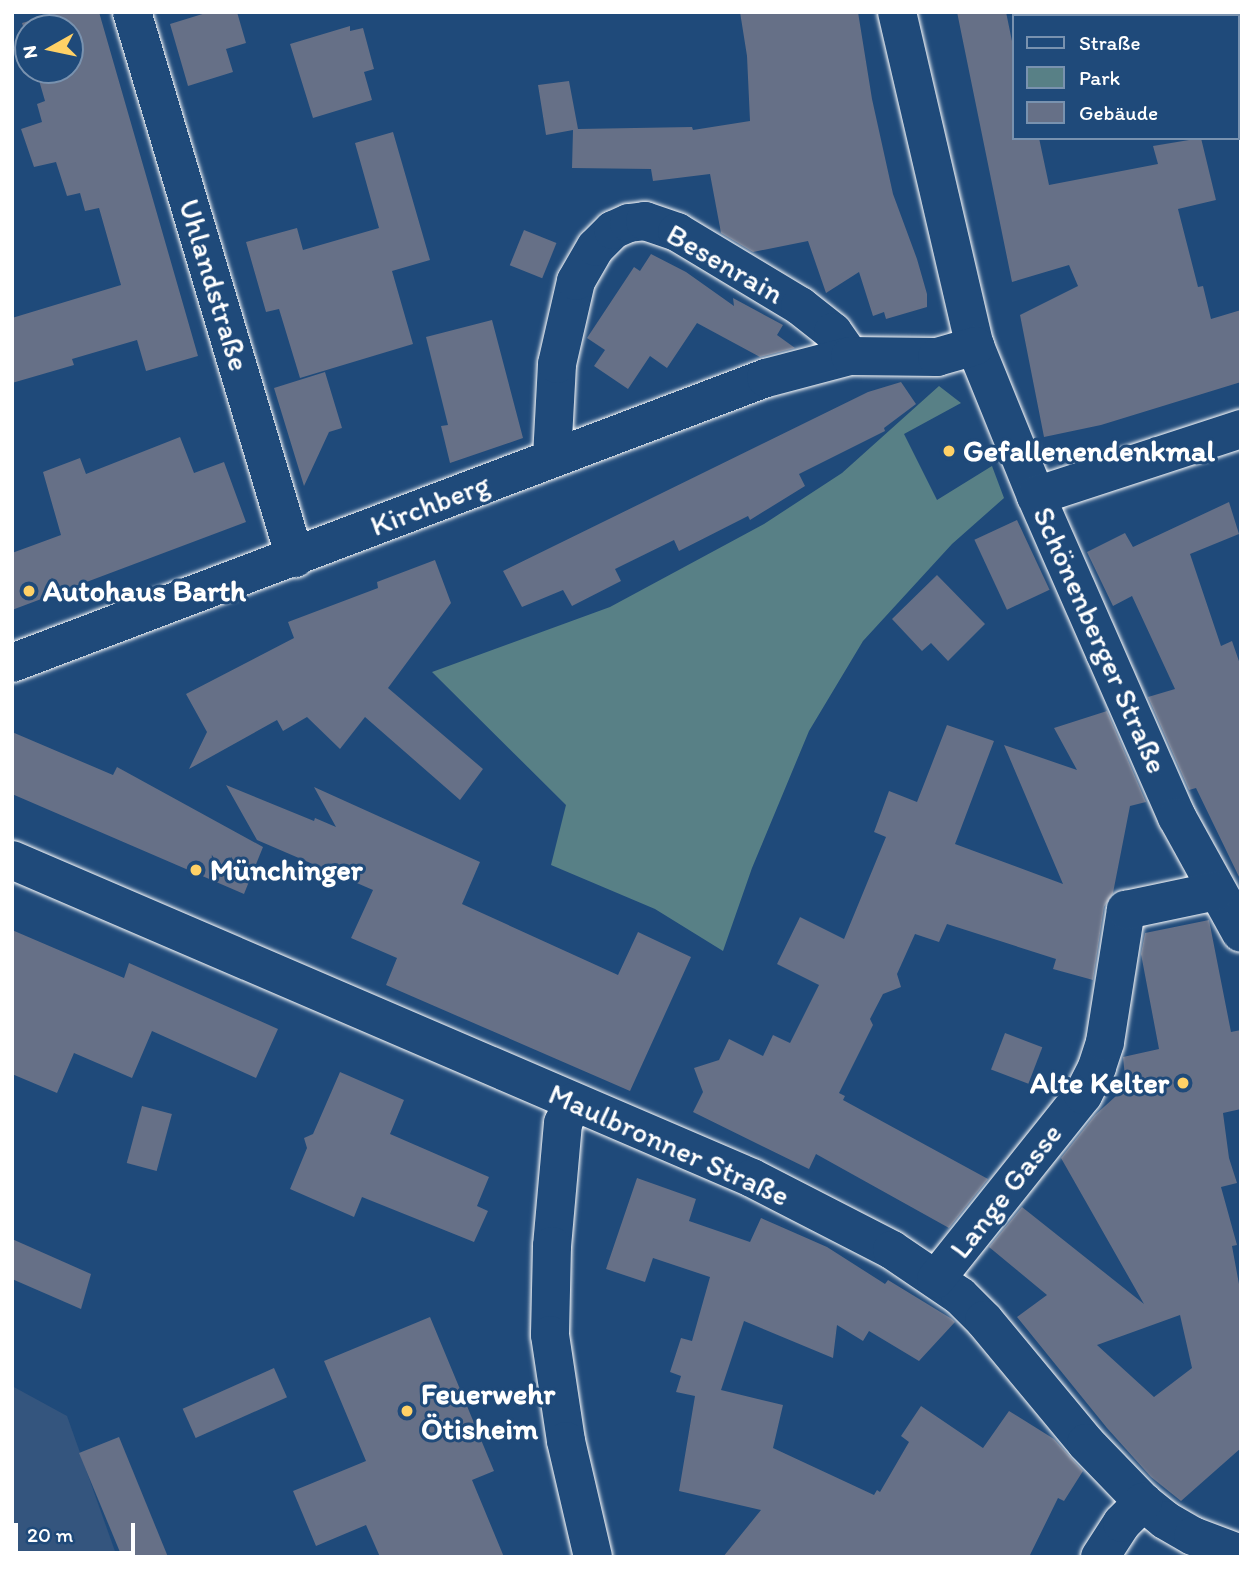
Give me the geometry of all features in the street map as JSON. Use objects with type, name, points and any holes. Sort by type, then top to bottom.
[{"type":"street","name":"Uhlandstraße","points":[[132,12],[295,558]]},
{"type":"street","name":"Schönenberger Straße","points":[[897,12],[975,346],[1037,496],[1177,817],[1241,933]]},
{"type":"street","name":"Besenrain","points":[[552,457],[557,364],[576,281],[596,247],[613,230],[629,223],[645,221],[677,232],[722,259],[800,306],[833,332],[850,356]]},
{"type":"street","points":[[850,356],[937,357],[975,346]]},
{"type":"street","name":"Kirchberg","points":[[12,663],[766,378],[850,356]]},
{"type":"street","points":[[1037,496],[1241,429]]},
{"type":"street","name":"Maulbronner Straße","points":[[12,860],[752,1178],[891,1250],[936,1279],[984,1320],[1104,1464],[1143,1502],[1165,1520],[1193,1536],[1241,1554]]},
{"type":"street","name":"Lange Gasse","points":[[936,1279],[1083,1095],[1097,1067],[1105,1042],[1126,910],[1216,891]]},
{"type":"street","points":[[573,1102],[563,1124],[552,1246],[550,1335],[565,1441],[593,1557]]},
{"type":"street","points":[[1100,1557],[1122,1523],[1143,1502]]},
{"type":"shaded area","points":[[12,1386],[67,1416],[117,1557],[12,1557]]},
{"type":"green space","points":[[939,386],[961,403],[904,434],[937,500],[992,466],[1004,498],[952,544],[863,641],[809,731],[752,868],[723,951],[655,909],[551,865],[566,805],[432,672],[610,607],[764,524],[842,473]]},
{"type":"building","points":[[99,12],[198,356],[146,371],[137,340],[72,359],[74,365],[12,383],[12,318],[121,285],[99,208],[85,211],[80,193],[67,196],[56,162],[34,167],[21,129],[42,122],[37,104],[45,101],[40,84],[84,84],[84,14],[53,14]]},
{"type":"building","points":[[209,12],[237,12],[246,43],[226,49],[233,72],[188,86],[170,24]]},
{"type":"building","points":[[740,12],[858,12],[872,99],[893,194],[917,259],[927,294],[927,307],[886,319],[884,312],[873,316],[859,272],[826,293],[808,241],[753,252],[721,233],[710,174],[653,181],[651,169],[572,168],[573,130],[546,135],[538,85],[569,81],[578,129],[692,127],[693,130],[750,121],[747,56]]},
{"type":"building","points":[[957,12],[1006,12],[1012,41],[1012,140],[1039,140],[1049,185],[1158,164],[1153,146],[1201,140],[1216,200],[1178,209],[1198,287],[1203,286],[1211,319],[1241,310],[1241,382],[1101,425],[1044,437],[1020,315],[1078,286],[1069,265],[1012,282]]},
{"type":"building","points":[[350,26],[350,31],[363,28],[374,69],[364,72],[372,100],[313,118],[290,44]]},
{"type":"building","points":[[393,132],[430,260],[392,271],[413,344],[300,378],[279,309],[266,312],[246,242],[297,228],[303,250],[379,228],[355,143]]},
{"type":"building","points":[[524,230],[556,243],[542,278],[510,265]]},
{"type":"building","points":[[651,254],[686,272],[734,306],[733,298],[783,325],[777,335],[795,348],[760,357],[697,323],[667,368],[650,356],[628,389],[594,366],[605,350],[587,338],[634,267],[640,271]]},
{"type":"building","points":[[492,320],[523,438],[450,463],[441,426],[448,425],[426,337]]},
{"type":"building","points":[[325,372],[342,428],[329,432],[304,486],[274,388]]},
{"type":"building","points":[[901,382],[916,404],[884,428],[885,431],[799,474],[805,486],[750,520],[748,516],[679,551],[674,540],[615,569],[621,581],[572,606],[563,590],[522,607],[503,571],[868,392]]},
{"type":"building","points":[[180,437],[194,473],[224,462],[246,522],[12,610],[12,553],[61,535],[43,472],[80,458],[86,474]]},
{"type":"building","points":[[1229,502],[1239,534],[1190,554],[1221,646],[1232,641],[1241,667],[1241,881],[1196,788],[1189,790],[1148,697],[1175,689],[1132,596],[1113,606],[1087,552],[1125,533],[1133,547]]},
{"type":"building","points":[[1017,520],[1050,590],[1007,610],[974,540]]},
{"type":"building","points":[[435,560],[451,603],[388,688],[483,769],[460,800],[365,717],[340,749],[307,717],[283,731],[277,720],[189,769],[207,732],[186,694],[294,638],[288,622],[378,588],[377,582]]},
{"type":"building","points":[[937,575],[985,624],[948,661],[931,643],[922,651],[892,619]]},
{"type":"building","points":[[1107,711],[1146,802],[1130,806],[1113,893],[1104,907],[1093,980],[1053,969],[1056,959],[947,924],[939,942],[915,934],[897,974],[901,987],[883,994],[870,1019],[873,1025],[839,1093],[845,1096],[843,1100],[988,1179],[949,1228],[816,1154],[809,1169],[693,1112],[703,1092],[694,1068],[719,1060],[729,1039],[763,1056],[773,1035],[790,1043],[819,985],[777,964],[800,917],[844,939],[886,837],[874,832],[889,791],[917,802],[947,725],[994,741],[955,844],[1063,884],[1004,745],[1077,770],[1054,728]]},
{"type":"building","points":[[12,732],[113,775],[117,767],[263,847],[244,894],[12,794]]},
{"type":"building","points":[[226,785],[314,821],[315,818],[336,827],[314,787],[480,862],[462,904],[618,975],[638,932],[691,957],[630,1091],[386,985],[397,958],[351,938],[373,890],[257,840]]},
{"type":"building","points":[[1209,920],[1231,1032],[1241,1030],[1241,1109],[1223,1113],[1229,1158],[1237,1183],[1221,1187],[1237,1245],[1232,1246],[1241,1295],[1241,1448],[1181,1501],[1151,1477],[1107,1428],[1017,1317],[1047,1295],[989,1247],[1022,1207],[1144,1304],[1061,1158],[1095,1115],[1126,1087],[1123,1057],[1159,1049],[1141,954],[1145,933]],"holes":[[[1180,1315],[1192,1368],[1154,1397],[1097,1345]]]},
{"type":"building","points":[[12,930],[124,978],[129,963],[278,1029],[256,1078],[152,1031],[132,1078],[74,1053],[57,1093],[12,1074]]},
{"type":"building","points":[[1005,1033],[1042,1047],[1028,1084],[991,1069]]},
{"type":"building","points":[[340,1072],[404,1100],[390,1134],[489,1177],[477,1206],[488,1211],[474,1242],[362,1197],[354,1217],[290,1189],[307,1148],[304,1138],[313,1134]]},
{"type":"building","points":[[142,1106],[172,1114],[157,1171],[127,1163]]},
{"type":"building","points":[[637,1178],[696,1199],[689,1221],[750,1242],[761,1218],[827,1247],[885,1284],[888,1280],[952,1319],[955,1322],[919,1361],[869,1331],[863,1341],[837,1325],[833,1358],[744,1321],[721,1390],[783,1405],[773,1448],[874,1495],[877,1490],[880,1492],[909,1442],[901,1436],[921,1406],[983,1448],[1009,1411],[1054,1439],[1083,1471],[1064,1501],[1058,1498],[1029,1557],[723,1557],[761,1510],[679,1491],[695,1396],[676,1392],[681,1376],[670,1372],[681,1338],[692,1341],[710,1277],[653,1258],[645,1282],[606,1269]]},
{"type":"building","points":[[12,1239],[91,1274],[81,1309],[12,1279]]},
{"type":"building","name":"Feuerwehr Ötisheim","points":[[430,1317],[494,1471],[472,1480],[504,1557],[380,1557],[366,1525],[316,1546],[293,1491],[366,1461],[324,1361]]},
{"type":"building","points":[[274,1368],[287,1397],[196,1438],[183,1409]]},
{"type":"building","points":[[119,1437],[168,1557],[122,1557],[79,1453]]},
{"type":"place","name":"Gefallenendenkmal","points":[[949,451]]},
{"type":"place","name":"Autohaus Barth","points":[[29,591]]},
{"type":"place","name":"Münchinger","points":[[196,870]]},
{"type":"place","name":"Alte Kelter","points":[[1183,1083]]},
{"type":"place","name":"Feuerwehr Ötisheim","points":[[407,1411]]}]
